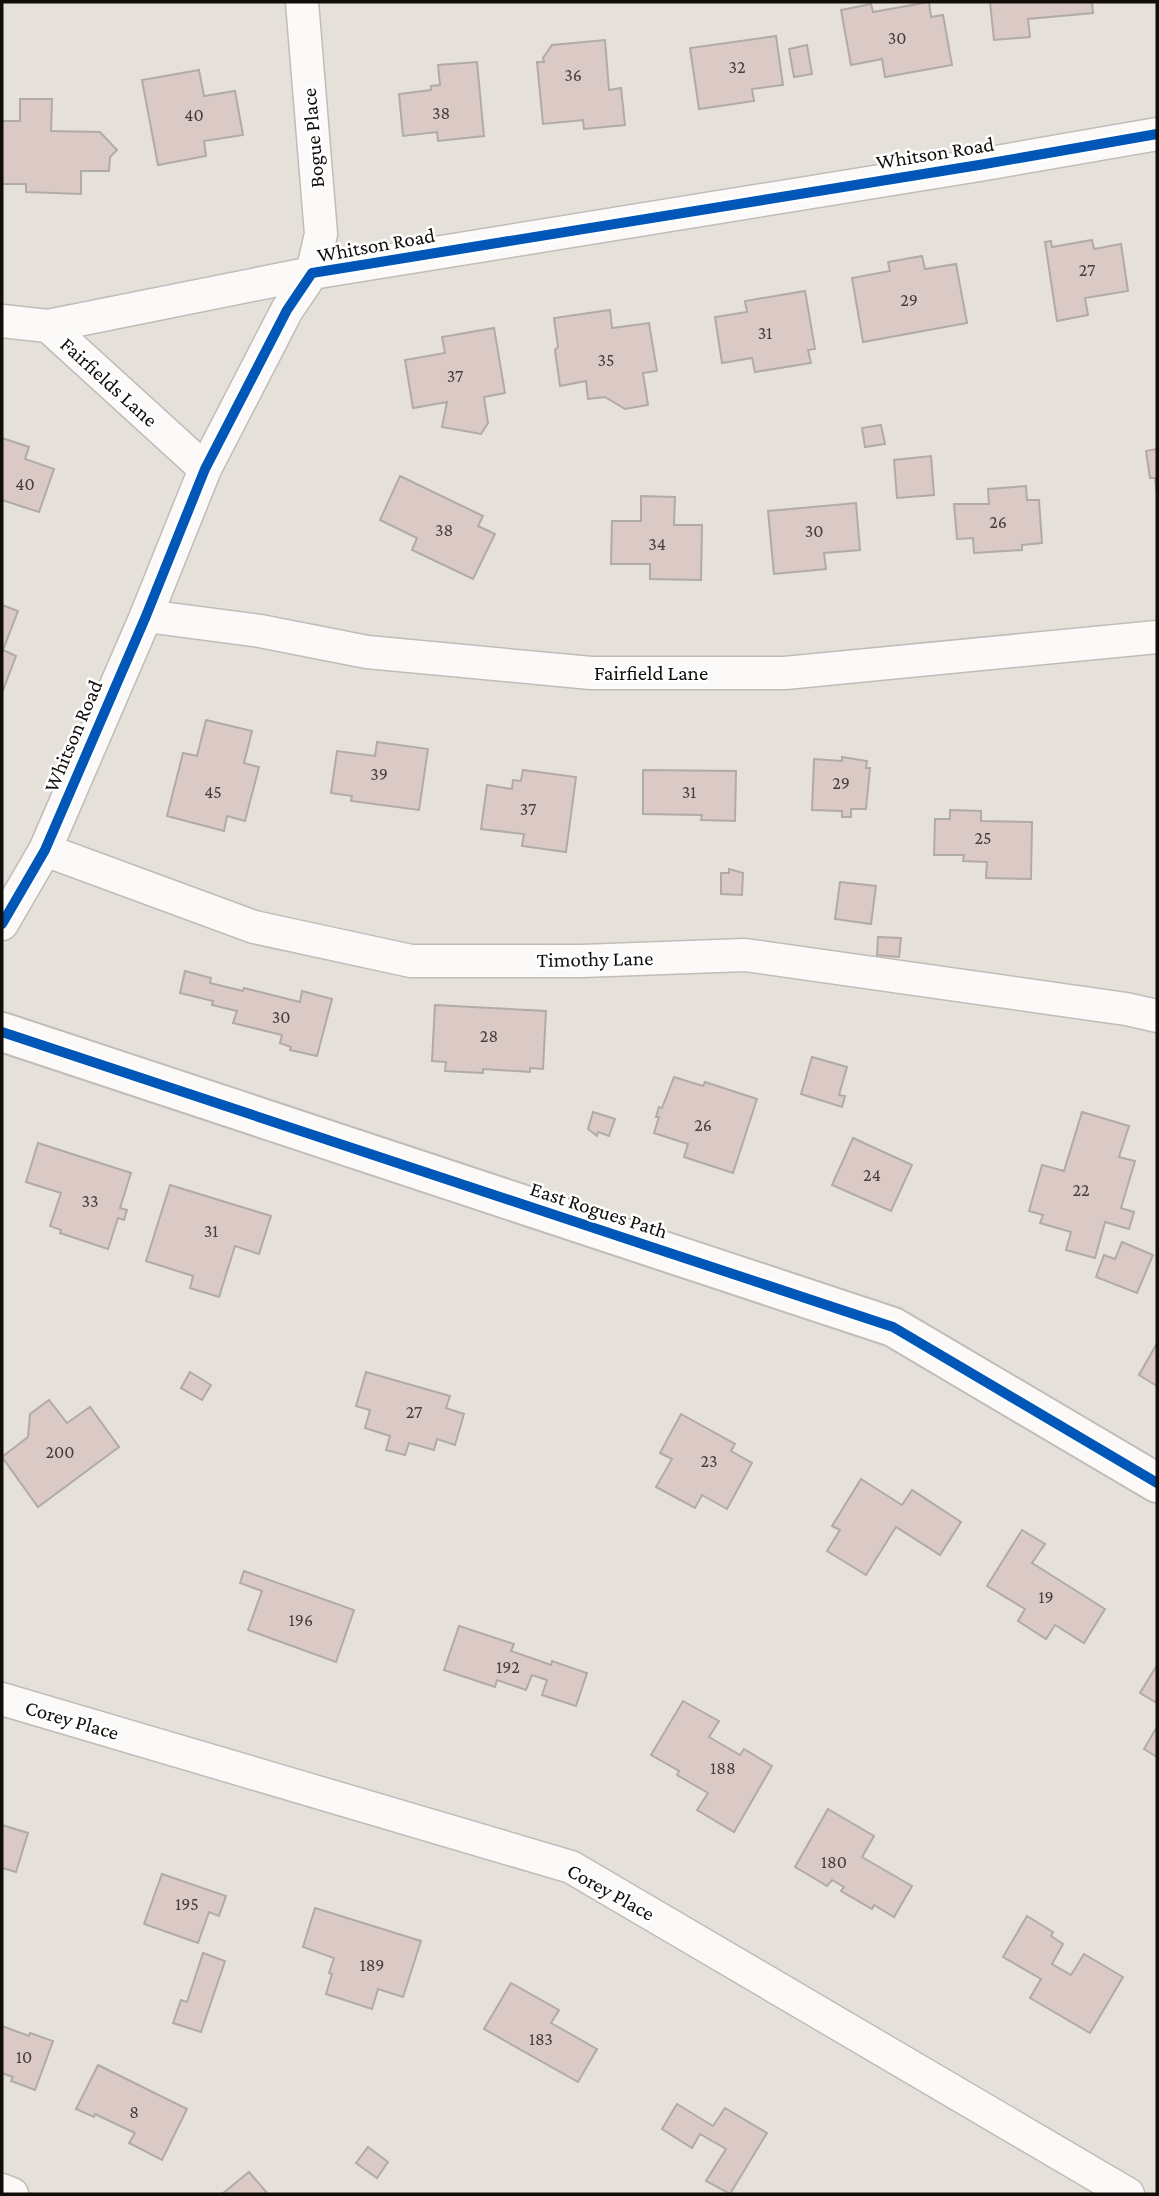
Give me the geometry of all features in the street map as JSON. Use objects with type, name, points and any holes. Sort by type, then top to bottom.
[{"type":"street","name":"Bogue Place","points":[[302,2],[321,234],[312,274]]},
{"type":"street","name":"Whitson Road","points":[[48,326],[312,274],[1157,134]]},
{"type":"street","name":"Whitson Road","points":[[2,924],[46,850],[205,469],[287,310],[312,274]]},
{"type":"street","name":"Fairfields Lane","points":[[2,321],[48,326],[205,469]]},
{"type":"street","name":"Fairfield Lane","points":[[146,615],[260,631],[367,652],[591,673],[785,674],[1157,637]]},
{"type":"street","name":"Timothy Lane","points":[[46,850],[254,927],[411,961],[582,961],[745,955],[1126,1009],[1157,1016]]},
{"type":"street","name":"East Rogues Path","points":[[2,1032],[893,1327],[1157,1483]]},
{"type":"street","name":"Corey Place","points":[[2,1699],[571,1867],[1128,2194]]},
{"type":"street","points":[[2,2190],[12,2194]]},
{"type":"building","points":[[929,2],[931,17],[943,15],[952,65],[885,77],[882,59],[851,65],[841,10],[871,4],[873,12]]},
{"type":"building","points":[[990,2],[1092,2],[1093,13],[1028,19],[1030,37],[994,40]]},
{"type":"building","points":[[776,36],[783,85],[752,89],[754,101],[699,109],[690,48]]},
{"type":"building","points":[[605,40],[609,90],[621,88],[625,125],[584,129],[583,120],[543,124],[537,62],[544,62],[543,58],[552,45]]},
{"type":"building","points":[[807,45],[812,74],[794,77],[789,49]]},
{"type":"building","points":[[477,62],[484,136],[438,141],[437,132],[403,136],[399,94],[431,90],[431,86],[440,85],[438,65]]},
{"type":"building","points":[[199,70],[204,96],[235,91],[243,135],[204,141],[206,156],[158,165],[142,80]]},
{"type":"building","points":[[20,99],[52,99],[51,131],[100,132],[117,150],[110,157],[109,171],[81,171],[81,194],[26,192],[26,184],[2,184],[2,121],[20,121]]},
{"type":"building","points":[[1092,240],[1094,249],[1121,244],[1128,291],[1085,298],[1088,315],[1057,321],[1045,242],[1051,241],[1052,247]]},
{"type":"building","points":[[922,256],[925,269],[956,264],[967,323],[863,342],[852,278],[890,271],[888,262]]},
{"type":"building","points":[[805,291],[815,349],[808,350],[811,363],[755,372],[752,358],[722,363],[715,317],[747,312],[745,301]]},
{"type":"building","points":[[610,310],[612,328],[649,323],[657,371],[643,373],[648,405],[625,409],[605,397],[588,399],[586,381],[560,386],[554,318]]},
{"type":"building","points":[[494,328],[505,393],[484,397],[488,423],[481,434],[442,427],[447,402],[413,408],[405,360],[445,353],[442,337]]},
{"type":"building","points":[[881,425],[885,444],[865,447],[862,428]]},
{"type":"building","points":[[2,438],[29,447],[25,459],[54,469],[39,512],[2,500]]},
{"type":"building","points":[[1157,449],[1157,494],[1155,478],[1150,478],[1146,451]]},
{"type":"building","points":[[931,456],[934,495],[897,498],[894,460]]},
{"type":"building","points":[[400,476],[483,516],[478,526],[495,534],[473,579],[412,550],[417,538],[380,520]]},
{"type":"building","points":[[1026,486],[1027,500],[1039,500],[1042,543],[1022,545],[1022,550],[974,553],[973,538],[957,539],[954,504],[989,504],[988,489]]},
{"type":"building","points":[[641,496],[675,497],[674,525],[702,525],[701,580],[650,579],[650,564],[611,564],[612,521],[641,521]]},
{"type":"building","points":[[856,503],[860,550],[824,553],[826,569],[774,574],[768,511]]},
{"type":"building","points":[[2,605],[18,611],[3,650],[16,656],[2,693]]},
{"type":"building","points":[[206,720],[252,731],[244,763],[259,767],[245,821],[227,816],[224,831],[167,816],[183,753],[197,756]]},
{"type":"building","points":[[377,742],[428,749],[419,810],[351,801],[352,796],[331,793],[337,751],[375,756]]},
{"type":"building","points":[[842,757],[867,761],[866,768],[870,768],[866,809],[851,809],[851,817],[842,817],[842,811],[812,810],[814,759],[842,761]]},
{"type":"building","points":[[523,770],[576,777],[566,852],[522,846],[524,834],[481,829],[487,785],[512,789],[513,780],[521,781]]},
{"type":"building","points":[[643,770],[736,771],[735,821],[701,820],[702,815],[643,814]]},
{"type":"building","points":[[950,810],[981,811],[981,821],[1032,822],[1031,879],[986,878],[987,862],[963,861],[964,855],[934,855],[935,819],[950,819]]},
{"type":"building","points":[[729,869],[743,873],[742,895],[721,894],[721,873],[729,873]]},
{"type":"building","points":[[840,882],[876,886],[871,924],[835,919]]},
{"type":"building","points":[[878,937],[901,938],[899,957],[877,955]]},
{"type":"building","points":[[185,971],[211,978],[210,983],[243,991],[244,988],[300,1002],[302,991],[332,999],[317,1056],[290,1050],[291,1047],[280,1043],[282,1035],[233,1023],[237,1011],[212,1005],[213,1001],[180,993]]},
{"type":"building","points":[[435,1005],[546,1011],[543,1069],[530,1068],[530,1072],[483,1069],[483,1073],[445,1071],[446,1062],[432,1061]]},
{"type":"building","points":[[812,1057],[847,1067],[839,1095],[845,1096],[842,1107],[801,1094]]},
{"type":"building","points":[[674,1077],[703,1086],[705,1082],[757,1099],[733,1173],[684,1157],[688,1144],[654,1133],[659,1107],[662,1108]]},
{"type":"building","points":[[593,1112],[615,1119],[609,1136],[598,1132],[597,1136],[588,1129]]},
{"type":"building","points":[[1082,1112],[1129,1126],[1119,1157],[1135,1161],[1121,1208],[1134,1212],[1129,1229],[1105,1222],[1095,1258],[1066,1250],[1071,1232],[1040,1223],[1043,1215],[1029,1211],[1042,1165],[1064,1171]]},
{"type":"building","points":[[853,1138],[912,1165],[891,1211],[832,1185]]},
{"type":"building","points":[[38,1143],[131,1173],[120,1208],[127,1210],[124,1220],[118,1218],[108,1249],[60,1233],[61,1230],[50,1226],[61,1193],[26,1182]]},
{"type":"building","points":[[170,1185],[271,1216],[259,1254],[235,1246],[219,1297],[190,1288],[193,1276],[146,1261]]},
{"type":"building","points":[[1122,1242],[1153,1255],[1137,1293],[1096,1277],[1104,1255],[1115,1259]]},
{"type":"building","points":[[1157,1346],[1157,1386],[1139,1375]]},
{"type":"building","points":[[190,1372],[211,1385],[202,1400],[181,1388]]},
{"type":"building","points":[[366,1372],[450,1396],[446,1408],[464,1414],[455,1445],[437,1439],[434,1450],[409,1443],[405,1455],[386,1450],[390,1436],[365,1428],[370,1410],[356,1406]]},
{"type":"building","points":[[49,1400],[67,1423],[90,1407],[119,1447],[38,1507],[2,1457],[28,1437],[30,1414]]},
{"type":"building","points":[[681,1414],[735,1444],[731,1451],[752,1463],[727,1509],[702,1495],[695,1508],[656,1487],[672,1459],[660,1453]]},
{"type":"building","points":[[861,1479],[902,1505],[912,1490],[961,1522],[940,1555],[896,1527],[866,1575],[827,1551],[840,1530],[832,1526]]},
{"type":"building","points":[[1022,1530],[1045,1544],[1032,1563],[1105,1609],[1084,1643],[1055,1625],[1046,1639],[1018,1621],[1025,1609],[987,1586]]},
{"type":"building","points":[[244,1571],[354,1610],[336,1662],[248,1630],[262,1591],[240,1583]]},
{"type":"building","points":[[459,1626],[514,1644],[511,1651],[551,1665],[552,1661],[587,1673],[576,1706],[542,1695],[547,1680],[532,1675],[526,1690],[497,1680],[495,1687],[444,1670]]},
{"type":"building","points":[[1157,1665],[1157,1703],[1140,1693]]},
{"type":"building","points":[[683,1701],[719,1721],[709,1737],[740,1755],[744,1749],[772,1766],[734,1832],[697,1810],[708,1793],[677,1775],[679,1771],[651,1755]]},
{"type":"building","points":[[1157,1727],[1157,1757],[1144,1749]]},
{"type":"building","points":[[828,1809],[874,1836],[862,1857],[912,1886],[894,1917],[874,1905],[872,1909],[841,1891],[844,1887],[832,1880],[827,1886],[795,1867]]},
{"type":"building","points":[[2,1825],[28,1833],[16,1872],[2,1868]]},
{"type":"building","points":[[162,1874],[226,1896],[219,1916],[209,1912],[198,1943],[144,1924]]},
{"type":"building","points":[[315,1908],[421,1941],[403,1997],[378,1989],[372,2009],[326,1994],[334,1958],[303,1947]]},
{"type":"building","points":[[1027,1916],[1053,1932],[1051,1936],[1063,1944],[1052,1964],[1071,1975],[1084,1954],[1123,1977],[1090,2033],[1030,1998],[1041,1979],[1003,1957]]},
{"type":"building","points":[[203,1953],[225,1961],[201,2032],[173,2023],[181,2000],[187,2002]]},
{"type":"building","points":[[511,1983],[559,2010],[551,2023],[597,2049],[578,2082],[484,2029]]},
{"type":"building","points":[[2,2026],[53,2041],[35,2090],[11,2081],[13,2077],[2,2073]]},
{"type":"building","points":[[98,2065],[187,2109],[162,2160],[129,2143],[135,2133],[95,2114],[94,2117],[76,2109]]},
{"type":"building","points":[[677,2104],[713,2126],[725,2108],[767,2133],[730,2194],[706,2181],[726,2149],[700,2134],[692,2148],[662,2129]]},
{"type":"building","points":[[368,2147],[388,2162],[377,2178],[356,2163]]},
{"type":"building","points":[[249,2172],[268,2194],[222,2194]]},
{"type":"cycle path","points":[[2,924],[45,850],[146,616],[205,469],[287,310],[312,273],[1157,134]]},
{"type":"cycle path","points":[[2,1032],[893,1327],[1157,1483]]}]
